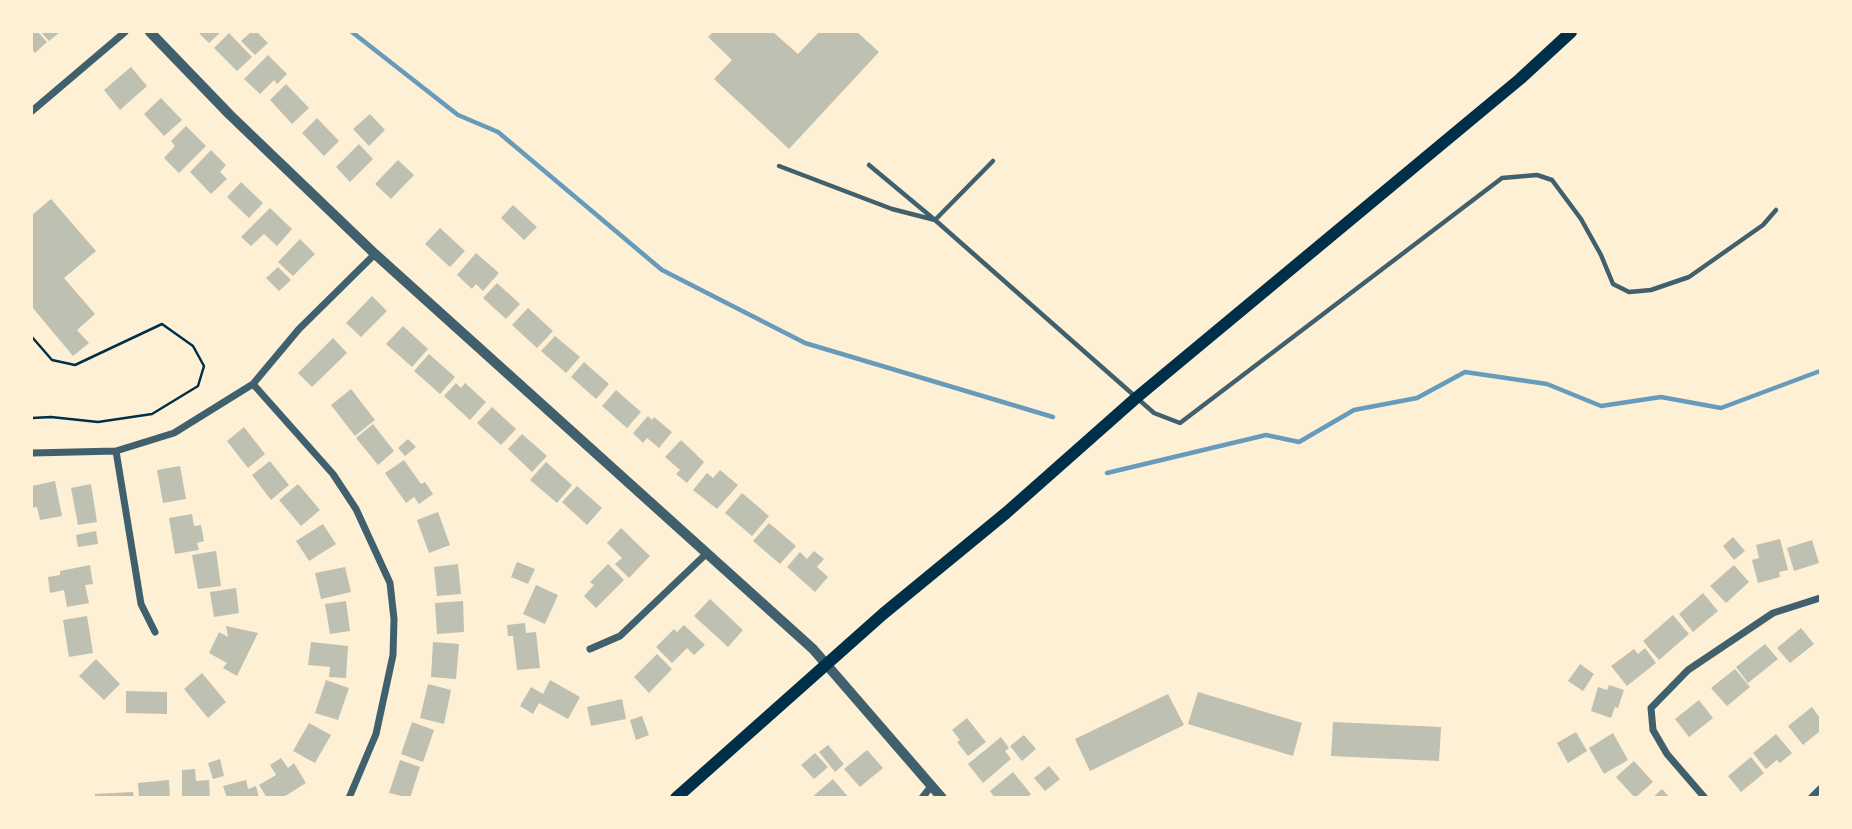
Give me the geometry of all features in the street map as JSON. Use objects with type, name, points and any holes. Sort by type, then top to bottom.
[{"type":"main road","points":[[676,797],[883,614],[1006,513],[1136,398],[1520,79],[1571,32]]},
{"type":"street","points":[[32,111],[125,32]]},
{"type":"street","points":[[150,32],[230,115],[375,254],[827,665],[942,797]]},
{"type":"street","points":[[32,453],[116,451],[174,433],[253,384],[299,329],[375,254]]},
{"type":"street","points":[[253,384],[333,474],[356,509],[390,583],[394,619],[393,655],[376,734],[349,797]]},
{"type":"street","points":[[116,451],[141,604],[155,632]]},
{"type":"street","points":[[590,649],[620,635],[706,554]]},
{"type":"street","points":[[1705,797],[1667,754],[1653,730],[1651,708],[1688,670],[1773,612],[1821,598]]},
{"type":"street","points":[[922,797],[932,785]]},
{"type":"street","points":[[1811,797],[1821,789]]},
{"type":"lane","points":[[935,220],[993,161]]},
{"type":"lane","points":[[869,165],[1154,413],[1180,423],[1502,178],[1537,174],[1552,180],[1581,219],[1613,284],[1629,292],[1651,290],[1689,277],[1763,225],[1776,210]]},
{"type":"lane","points":[[779,166],[892,209],[935,220]]},
{"type":"path","points":[[32,337],[52,360],[75,365],[162,324],[193,346],[204,366],[198,386],[152,414],[98,422],[51,417],[32,418]]},
{"type":"building","points":[[32,32],[38,32],[47,42],[35,53],[32,49]]},
{"type":"building","points":[[41,32],[60,32],[49,41]]},
{"type":"building","points":[[198,32],[221,32],[209,43]]},
{"type":"building","points":[[251,32],[257,32],[268,43],[255,55],[241,41]]},
{"type":"building","points":[[713,32],[773,32],[798,54],[819,32],[857,32],[879,52],[789,149],[714,79],[732,60],[708,37]]},
{"type":"building","points":[[229,33],[252,57],[237,71],[214,48]]},
{"type":"building","points":[[268,55],[287,74],[277,84],[274,80],[260,94],[244,79]]},
{"type":"building","points":[[131,67],[147,86],[120,110],[104,90]]},
{"type":"building","points":[[286,84],[309,108],[292,124],[270,100]]},
{"type":"building","points":[[161,98],[182,120],[164,136],[144,114]]},
{"type":"building","points":[[370,114],[385,130],[369,146],[353,129]]},
{"type":"building","points":[[317,118],[339,141],[324,156],[302,133]]},
{"type":"building","points":[[186,126],[206,146],[179,173],[164,158],[175,146],[171,141]]},
{"type":"building","points":[[359,144],[373,159],[350,182],[336,167]]},
{"type":"building","points":[[211,150],[226,165],[220,172],[227,179],[211,194],[190,172]]},
{"type":"building","points":[[398,160],[414,175],[391,199],[375,184]]},
{"type":"building","points":[[241,182],[263,203],[249,218],[227,197]]},
{"type":"building","points":[[51,199],[96,251],[64,278],[95,314],[77,330],[89,343],[73,356],[32,307],[32,215]]},
{"type":"building","points":[[513,205],[537,227],[524,240],[501,218]]},
{"type":"building","points":[[270,208],[292,229],[277,246],[264,234],[251,246],[241,237]]},
{"type":"building","points":[[440,228],[465,251],[450,267],[425,244]]},
{"type":"building","points":[[300,239],[315,254],[293,276],[278,262]]},
{"type":"building","points":[[476,253],[499,273],[483,291],[476,284],[472,289],[457,275]]},
{"type":"building","points":[[278,267],[291,280],[279,291],[266,278]]},
{"type":"building","points":[[497,283],[520,304],[506,319],[483,298]]},
{"type":"building","points":[[372,296],[387,311],[361,337],[346,323]]},
{"type":"building","points":[[528,308],[553,331],[537,348],[512,325]]},
{"type":"building","points":[[403,326],[428,349],[412,367],[386,344]]},
{"type":"building","points":[[555,336],[580,357],[566,373],[541,351]]},
{"type":"building","points":[[333,338],[347,353],[312,387],[298,373]]},
{"type":"building","points":[[429,354],[455,377],[440,394],[414,371]]},
{"type":"building","points":[[584,362],[609,384],[596,399],[571,377]]},
{"type":"building","points":[[456,383],[461,388],[465,383],[486,402],[470,420],[444,396]]},
{"type":"building","points":[[351,389],[375,420],[355,436],[331,405]]},
{"type":"building","points":[[616,390],[641,412],[627,428],[602,406]]},
{"type":"building","points":[[492,407],[516,429],[501,445],[477,423]]},
{"type":"building","points":[[648,416],[652,420],[654,417],[672,432],[659,448],[647,438],[643,443],[633,433]]},
{"type":"building","points":[[373,424],[394,451],[378,465],[356,438]]},
{"type":"building","points":[[244,427],[265,454],[248,468],[227,441]]},
{"type":"building","points":[[522,434],[547,456],[532,472],[508,449]]},
{"type":"building","points":[[408,439],[416,447],[405,456],[398,448]]},
{"type":"building","points":[[681,440],[704,462],[687,483],[676,474],[680,470],[665,457]]},
{"type":"building","points":[[404,460],[421,484],[425,482],[433,494],[419,504],[414,497],[406,503],[385,473]]},
{"type":"building","points":[[270,461],[289,485],[271,500],[252,475]]},
{"type":"building","points":[[546,462],[572,485],[557,503],[530,480]]},
{"type":"building","points":[[180,466],[186,499],[163,503],[157,470]]},
{"type":"building","points":[[720,470],[738,485],[717,509],[693,490],[707,473],[713,478]]},
{"type":"building","points":[[55,481],[62,516],[40,520],[37,507],[32,508],[32,486]]},
{"type":"building","points":[[91,484],[97,522],[78,525],[71,488]]},
{"type":"building","points":[[298,484],[320,510],[301,526],[279,500]]},
{"type":"building","points":[[577,486],[602,508],[587,525],[562,502]]},
{"type":"building","points":[[742,493],[769,516],[752,536],[725,513]]},
{"type":"building","points":[[438,512],[450,545],[429,553],[417,520]]},
{"type":"building","points":[[192,514],[194,526],[201,525],[204,541],[197,543],[199,550],[175,554],[169,518]]},
{"type":"building","points":[[769,523],[796,546],[780,564],[753,541]]},
{"type":"building","points":[[323,524],[336,544],[309,561],[296,541]]},
{"type":"building","points":[[621,528],[650,556],[629,578],[615,564],[622,558],[607,543]]},
{"type":"building","points":[[96,531],[98,544],[78,547],[76,535]]},
{"type":"building","points":[[1733,537],[1745,551],[1734,560],[1723,546]]},
{"type":"building","points":[[1780,539],[1788,570],[1779,572],[1780,577],[1758,583],[1752,560],[1759,558],[1756,545]]},
{"type":"building","points":[[1812,540],[1819,563],[1794,571],[1787,548]]},
{"type":"building","points":[[216,551],[221,586],[198,589],[192,555]]},
{"type":"building","points":[[814,551],[824,559],[817,567],[828,577],[815,592],[787,567],[800,552],[807,559]]},
{"type":"building","points":[[517,562],[535,569],[528,584],[511,577]]},
{"type":"building","points":[[458,564],[461,594],[437,596],[434,567]]},
{"type":"building","points":[[608,564],[624,580],[596,608],[584,596],[594,585],[590,582]]},
{"type":"building","points":[[90,565],[93,584],[85,585],[89,603],[67,607],[64,590],[50,593],[48,577],[60,575],[60,571]]},
{"type":"building","points":[[1734,565],[1749,582],[1726,603],[1710,586]]},
{"type":"building","points":[[345,567],[351,592],[321,599],[315,573]]},
{"type":"building","points":[[536,585],[558,595],[545,624],[523,614]]},
{"type":"building","points":[[236,588],[239,613],[214,617],[210,592]]},
{"type":"building","points":[[1703,593],[1718,611],[1693,632],[1679,614]]},
{"type":"building","points":[[710,599],[743,630],[728,647],[694,616]]},
{"type":"building","points":[[346,601],[350,631],[330,634],[325,604]]},
{"type":"building","points":[[463,601],[464,632],[437,634],[435,603]]},
{"type":"building","points":[[1673,615],[1689,634],[1659,660],[1643,641]]},
{"type":"building","points":[[87,616],[93,653],[69,657],[63,620]]},
{"type":"building","points":[[525,623],[526,633],[536,632],[540,668],[517,670],[513,636],[508,636],[507,625]]},
{"type":"building","points":[[684,625],[705,645],[694,655],[687,648],[672,663],[656,647],[674,629],[677,632]]},
{"type":"building","points":[[226,626],[258,633],[237,676],[223,668],[227,663],[209,653],[219,632],[228,637]]},
{"type":"building","points":[[1801,628],[1814,644],[1790,663],[1777,648]]},
{"type":"building","points":[[311,642],[348,646],[346,678],[329,677],[330,667],[308,665]]},
{"type":"building","points":[[433,642],[459,644],[456,679],[431,677]]},
{"type":"building","points":[[1765,644],[1778,659],[1748,683],[1736,667]]},
{"type":"building","points":[[1645,648],[1656,663],[1627,686],[1611,666],[1634,649],[1638,654]]},
{"type":"building","points":[[657,654],[672,669],[649,693],[634,677]]},
{"type":"building","points":[[96,659],[120,684],[104,700],[79,676]]},
{"type":"building","points":[[1580,664],[1594,674],[1583,691],[1568,681]]},
{"type":"building","points":[[1735,669],[1750,687],[1727,706],[1711,688]]},
{"type":"building","points":[[202,673],[226,702],[208,718],[184,689]]},
{"type":"building","points":[[326,680],[349,688],[338,720],[315,713]]},
{"type":"building","points":[[550,680],[580,697],[568,719],[539,703],[533,714],[520,706],[531,687],[543,694]]},
{"type":"building","points":[[428,684],[451,690],[444,724],[420,718]]},
{"type":"building","points":[[1609,685],[1624,690],[1618,708],[1615,707],[1611,718],[1591,711],[1598,687],[1607,690]]},
{"type":"building","points":[[126,691],[167,692],[167,714],[126,713]]},
{"type":"building","points":[[1198,692],[1302,723],[1293,756],[1188,724]]},
{"type":"building","points":[[1168,694],[1184,725],[1090,771],[1075,739]]},
{"type":"building","points":[[622,699],[626,719],[591,726],[587,707]]},
{"type":"building","points":[[1699,700],[1713,718],[1689,737],[1675,719]]},
{"type":"building","points":[[1812,707],[1820,718],[1820,731],[1803,745],[1788,726]]},
{"type":"building","points":[[642,716],[649,735],[636,740],[630,720]]},
{"type":"building","points":[[967,718],[986,742],[968,756],[952,730]]},
{"type":"building","points":[[412,722],[434,730],[423,762],[401,754]]},
{"type":"building","points":[[1333,722],[1441,727],[1439,761],[1331,756]]},
{"type":"building","points":[[309,723],[331,735],[315,763],[293,751]]},
{"type":"building","points":[[1576,732],[1587,751],[1568,763],[1557,743]]},
{"type":"building","points":[[1613,733],[1628,760],[1604,774],[1589,748]]},
{"type":"building","points":[[1776,734],[1792,753],[1780,763],[1777,760],[1766,769],[1753,753]]},
{"type":"building","points":[[1024,735],[1036,749],[1022,761],[1010,746]]},
{"type":"building","points":[[1001,737],[1009,748],[1005,751],[1011,759],[983,783],[968,764]]},
{"type":"building","points":[[828,745],[844,764],[835,772],[819,752]]},
{"type":"building","points":[[867,750],[883,768],[860,787],[844,769]]},
{"type":"building","points":[[815,753],[828,767],[814,779],[801,765]]},
{"type":"building","points":[[1751,757],[1764,773],[1741,792],[1728,776]]},
{"type":"building","points":[[281,758],[288,768],[294,763],[306,783],[282,798],[267,798],[259,785],[276,775],[270,765]]},
{"type":"building","points":[[220,759],[224,776],[213,779],[208,763]]},
{"type":"building","points":[[400,760],[420,767],[410,798],[389,793]]},
{"type":"building","points":[[1634,761],[1653,782],[1635,798],[1616,777]]},
{"type":"building","points":[[1049,766],[1060,779],[1045,791],[1034,778]]},
{"type":"building","points":[[195,769],[196,781],[209,780],[210,798],[182,798],[182,770]]},
{"type":"building","points":[[1013,772],[1031,794],[1026,798],[995,798],[990,791]]},
{"type":"building","points":[[833,779],[849,798],[811,798]]},
{"type":"building","points":[[169,780],[170,798],[139,798],[138,783]]},
{"type":"building","points":[[246,780],[248,789],[256,786],[259,798],[227,798],[223,786]]},
{"type":"building","points":[[1662,789],[1670,798],[1652,798]]},
{"type":"building","points":[[133,792],[134,798],[95,798],[95,794]]},
{"type":"waterway","points":[[352,32],[458,115],[498,132],[662,270],[805,343],[1053,417]]},
{"type":"waterway","points":[[1107,473],[1266,435],[1299,442],[1354,410],[1417,398],[1465,372],[1547,384],[1601,406],[1661,397],[1721,408],[1820,371]]}]
